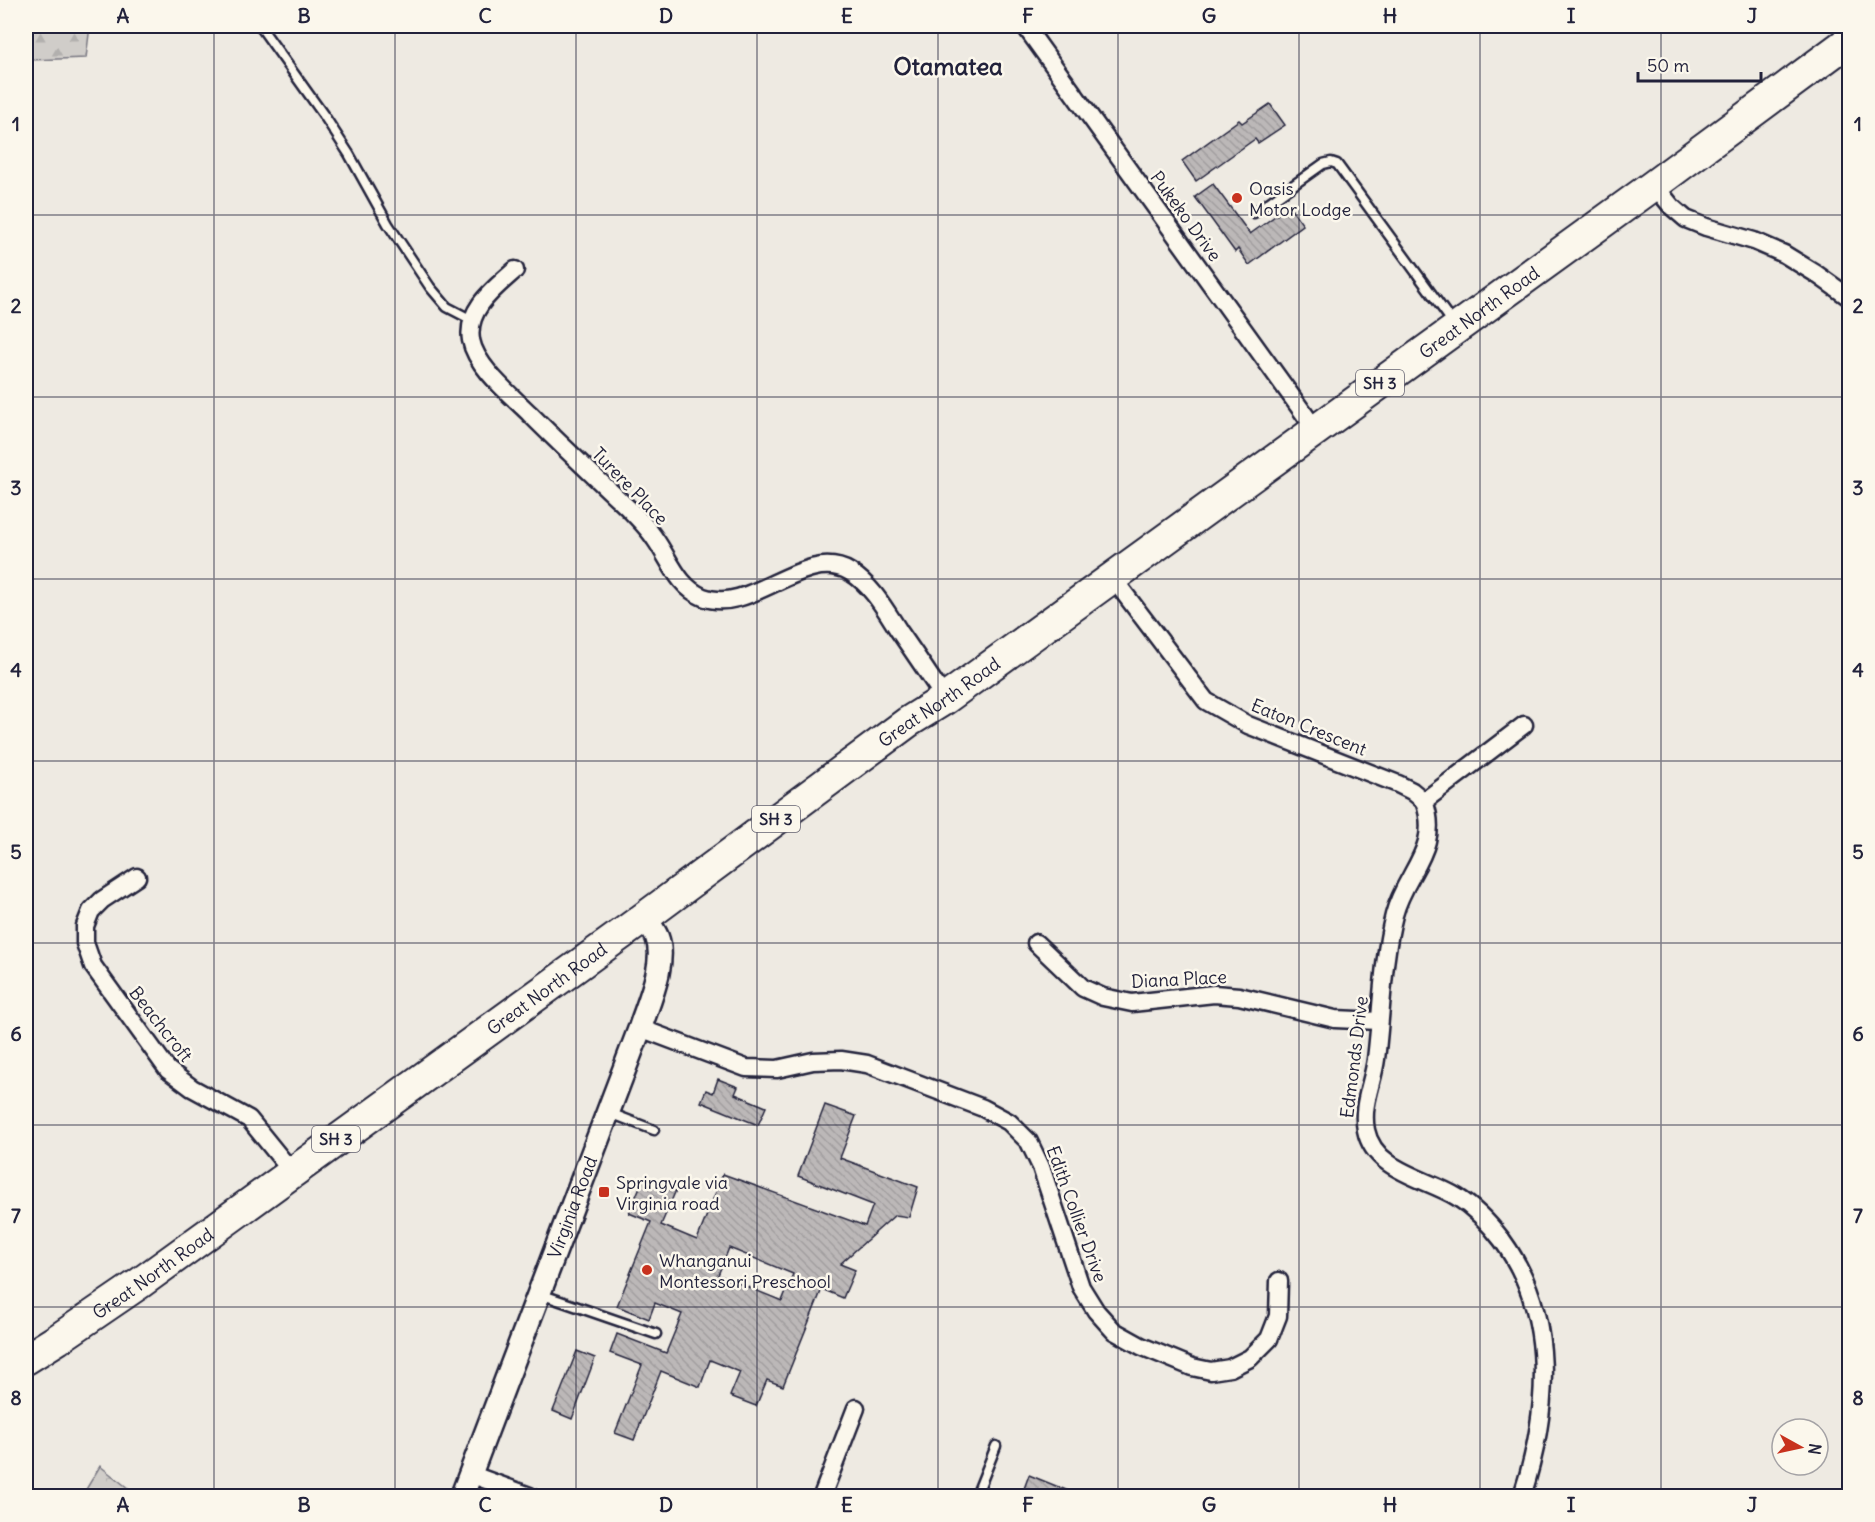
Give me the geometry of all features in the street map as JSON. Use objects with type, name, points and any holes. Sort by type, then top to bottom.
[{"type":"highway","name":"Great North Road","points":[[26,1359],[98,1313],[908,722],[945,699],[1654,185],[1850,40]]},
{"type":"street","name":"Pukeko Drive","points":[[1025,26],[1315,429]]},
{"type":"street","points":[[1654,185],[1672,207],[1686,219],[1754,241],[1784,254],[1850,298]]},
{"type":"street","points":[[472,320],[487,295],[515,270]]},
{"type":"street","name":"Turere Place","points":[[472,320],[471,340],[484,366],[559,443],[634,514],[655,538],[684,585],[705,598],[716,601],[728,600],[742,597],[811,568],[831,565],[849,571],[864,583],[881,603],[945,699]]},
{"type":"street","name":"Eaton Crescent","points":[[1112,577],[1206,701],[1248,725],[1398,784],[1412,791],[1424,801]]},
{"type":"street","points":[[1424,801],[1524,725]]},
{"type":"street","name":"Edmonds Drive","points":[[1424,801],[1429,815],[1428,844],[1394,912],[1386,953],[1376,1061],[1364,1116],[1366,1132],[1372,1147],[1386,1162],[1456,1196],[1478,1211],[1514,1257],[1528,1286],[1539,1320],[1543,1375],[1539,1434],[1522,1497]]},
{"type":"street","name":"Beachcroft","points":[[137,877],[102,900],[91,911],[85,926],[85,943],[93,966],[168,1070],[192,1088],[249,1119],[292,1172]]},
{"type":"street","name":"Virginia Road","points":[[462,1497],[640,1028],[657,975],[660,950],[657,938],[645,916]]},
{"type":"street","name":"Diana Place","points":[[1036,943],[1083,988],[1103,998],[1132,1003],[1214,994],[1239,996],[1335,1020],[1379,1021]]},
{"type":"street","name":"Edith Collier Drive","points":[[640,1028],[746,1068],[777,1069],[813,1061],[841,1060],[867,1064],[983,1108],[1009,1122],[1029,1142],[1041,1167],[1081,1287],[1096,1311],[1114,1331],[1141,1347],[1192,1368],[1211,1371],[1230,1368],[1250,1358],[1269,1339],[1278,1316],[1279,1281]]},
{"type":"street","points":[[822,1497],[856,1408]]},
{"type":"street","points":[[470,1474],[530,1497]]},
{"type":"lane","points":[[260,26],[331,126],[388,224],[430,287],[447,307],[472,320]]},
{"type":"lane","points":[[1254,213],[1323,165],[1331,162],[1337,164],[1456,328]]},
{"type":"lane","points":[[608,1113],[654,1130]]},
{"type":"lane","points":[[539,1294],[656,1334]]},
{"type":"lane","points":[[976,1497],[996,1446]]},
{"type":"green space","points":[[26,26],[90,26],[86,58],[30,60],[26,80]]},
{"type":"green space","points":[[100,1466],[138,1496],[82,1496]]},
{"type":"building","points":[[1270,104],[1285,125],[1258,143],[1255,139],[1196,181],[1182,161],[1239,120],[1242,123]]},
{"type":"building","points":[[1213,184],[1250,234],[1289,206],[1303,225],[1249,265],[1238,249],[1235,252],[1195,197]]},
{"type":"building","points":[[718,1079],[738,1087],[735,1094],[766,1107],[758,1125],[701,1102],[706,1090],[713,1093]]},
{"type":"building","points":[[825,1105],[856,1116],[840,1158],[918,1187],[909,1217],[895,1215],[840,1264],[855,1270],[843,1298],[822,1289],[783,1386],[767,1380],[756,1406],[730,1396],[740,1372],[710,1360],[700,1387],[661,1371],[634,1440],[615,1433],[642,1365],[610,1353],[617,1334],[666,1353],[682,1314],[655,1303],[649,1319],[617,1306],[651,1222],[629,1213],[644,1177],[676,1190],[661,1225],[697,1240],[723,1174],[865,1226],[873,1205],[798,1176]],"holes":[[[729,1248],[793,1274],[782,1301],[718,1275]]]},
{"type":"building","points":[[577,1351],[595,1358],[572,1419],[553,1411]]},
{"type":"building","points":[[1029,1475],[1081,1496],[1081,1497],[1021,1497]]},
{"type":"place","name":"Oasis Motor Lodge","points":[[1237,198]]},
{"type":"place","name":"Springvale via Virginia road","points":[[604,1192]]},
{"type":"place","name":"Whanganui Montessori Preschool","points":[[647,1270]]},
{"type":"district","name":"Otamatea","points":[[948,66]]}]
